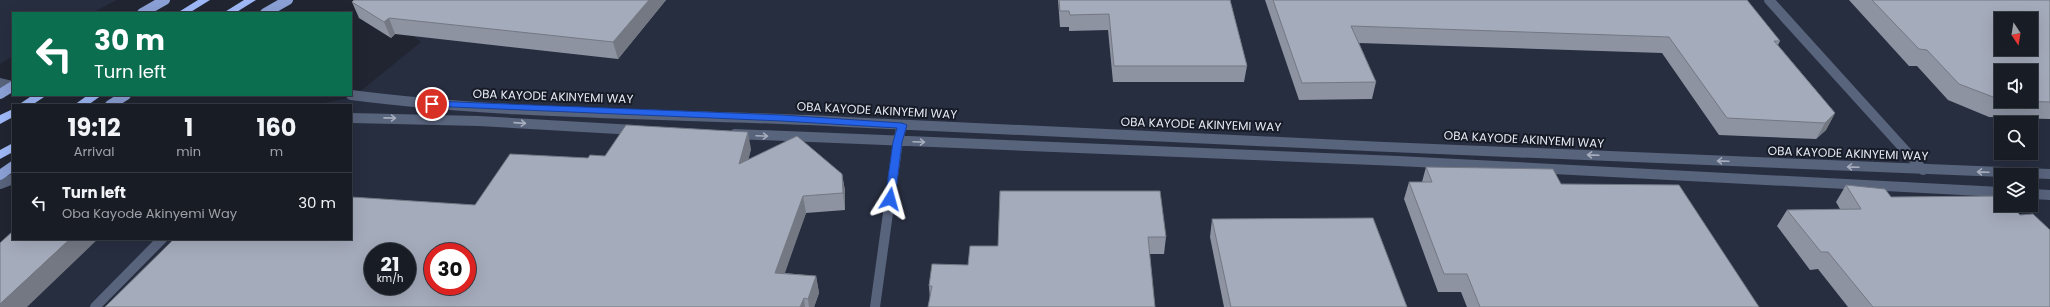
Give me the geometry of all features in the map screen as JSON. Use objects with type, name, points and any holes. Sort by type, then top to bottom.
[{"type":"highway","points":[[184,12],[205,0]]},
{"type":"highway","points":[[230,12],[251,0]]},
{"type":"highway","points":[[26,104],[39,96]]},
{"type":"highway","points":[[82,104],[94,96]]},
{"type":"highway","points":[[0,120],[12,113]]},
{"type":"highway","points":[[0,155],[12,148]]},
{"type":"main road","points":[[144,12],[165,0]]},
{"type":"main road","points":[[275,11],[288,0]]},
{"type":"main road","points":[[0,94],[12,87]]},
{"type":"main road","points":[[112,104],[124,96]]},
{"type":"main road","points":[[0,175],[12,167]]},
{"type":"street","points":[[1769,0],[1923,170]]},
{"type":"street","points":[[0,84],[12,86]]},
{"type":"street","name":"OBA KAYODE AKINYEMI WAY","points":[[352,95],[403,102],[490,107],[782,118],[902,125],[1923,170],[2050,174]]},
{"type":"street","points":[[352,118],[479,120],[645,131]]},
{"type":"street","points":[[875,307],[898,142],[902,125]]},
{"type":"street","points":[[724,134],[1390,161],[1994,192]]},
{"type":"street","points":[[0,184],[12,180]]},
{"type":"street","points":[[2038,194],[2050,195]]},
{"type":"street","points":[[95,307],[161,240]]},
{"type":"shaded area","points":[[0,0],[117,0],[94,12],[12,12],[12,57],[0,64]]},
{"type":"shaded area","points":[[383,0],[2050,0],[2050,307],[0,307],[0,242],[12,233],[12,240],[352,240],[352,104],[319,104],[353,97],[421,42],[383,12]]},
{"type":"building","points":[[354,0],[649,0],[613,42],[389,18],[384,22],[352,2]]},
{"type":"building","points":[[1059,0],[1230,0],[1247,66],[1114,66],[1109,14],[1070,15],[1069,11],[1060,11]]},
{"type":"building","points":[[1273,0],[1747,0],[1780,41],[1774,41],[1835,113],[1825,123],[1727,118],[1669,37],[1351,26],[1376,82],[1302,83]]},
{"type":"building","points":[[1872,0],[2050,0],[2050,102],[2038,102],[2038,64],[1994,64],[1994,97],[1959,84],[1927,50],[1919,49]]},
{"type":"building","points":[[626,125],[748,132],[739,164],[797,136],[842,174],[843,193],[803,196],[775,273],[816,276],[808,299],[804,298],[800,307],[105,307],[173,240],[352,240],[352,197],[475,205],[510,154],[588,158],[590,155],[605,156]]},
{"type":"building","points":[[1426,167],[1553,169],[1561,184],[1679,185],[1759,307],[1480,307],[1467,274],[1444,274],[1409,182],[1432,182]]},
{"type":"building","points":[[1846,185],[1885,189],[1891,197],[1994,196],[1994,212],[2017,212],[2020,215],[2033,214],[2050,230],[2050,307],[1873,307],[1828,252],[1821,252],[1787,210],[1861,209]]},
{"type":"building","points":[[1000,191],[1160,191],[1166,237],[1148,237],[1155,307],[928,307],[932,286],[929,286],[932,264],[968,265],[970,246],[998,246]]},
{"type":"building","points":[[1373,218],[1407,307],[1231,307],[1212,219]]},
{"type":"building","points":[[12,232],[12,240],[69,240],[0,304],[0,243]]},
{"type":"route","points":[[432,104],[782,118],[902,125],[898,142],[890,199]]}]
